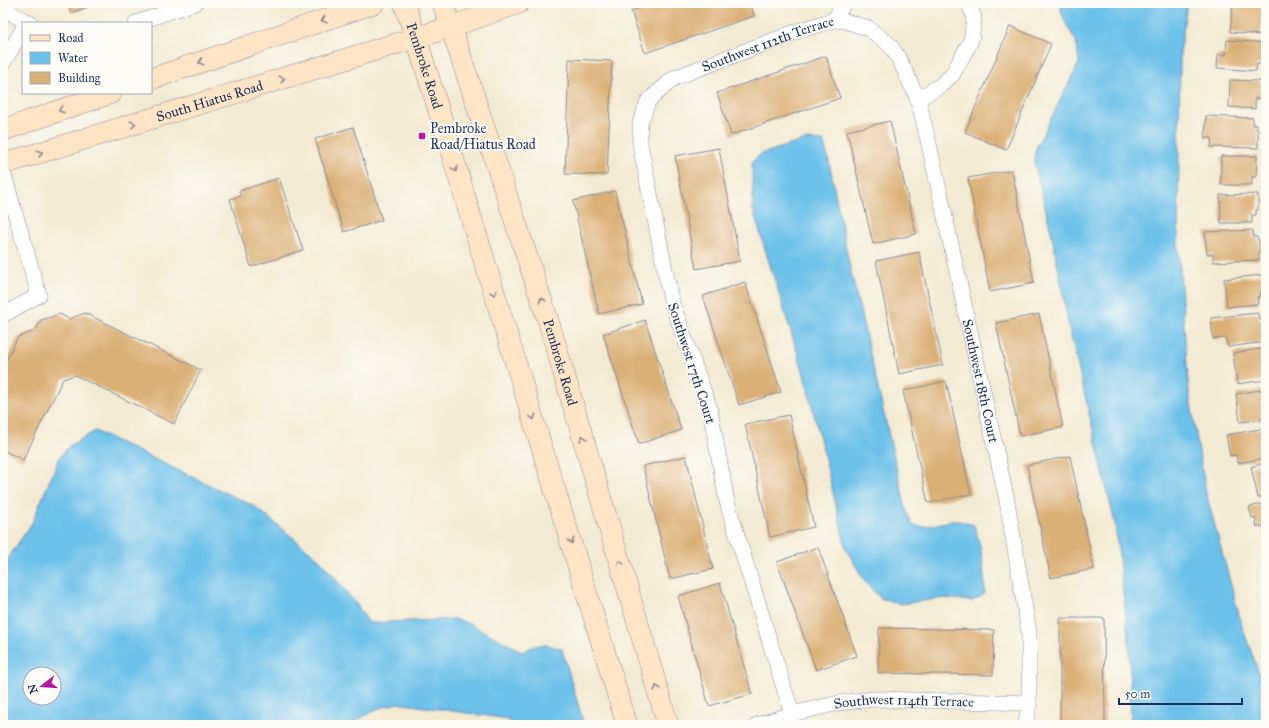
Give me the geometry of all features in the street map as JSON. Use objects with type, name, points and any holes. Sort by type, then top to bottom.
[{"type":"main road","points":[[152,79],[374,3]]},
{"type":"main road","name":"Pembroke Road","points":[[404,3],[627,725]]},
{"type":"main road","name":"Pembroke Road","points":[[443,3],[548,320],[668,725]]},
{"type":"main road","name":"South Hiatus Road","points":[[3,164],[416,38],[519,3]]},
{"type":"main road","points":[[3,130],[108,94]]},
{"type":"street","points":[[139,22],[195,3]]},
{"type":"street","points":[[834,20],[844,3]]},
{"type":"street","points":[[918,99],[942,85],[952,75],[971,40],[974,18],[969,3]]},
{"type":"street","points":[[7,10],[23,22]]},
{"type":"street","name":"Southwest 112th Terrace","points":[[648,101],[674,78],[801,30],[834,20],[845,21],[868,28],[890,45]]},
{"type":"street","points":[[3,63],[22,31]]},
{"type":"street","name":"Southwest 18th Court","points":[[890,45],[899,59],[918,99],[1007,501],[1029,633],[1029,703],[1026,725]]},
{"type":"street","name":"Southwest 17th Court","points":[[648,101],[640,124],[640,144],[671,300],[710,409],[727,502],[792,714]]},
{"type":"street","points":[[3,172],[39,295],[3,315]]},
{"type":"street","name":"Southwest 114th Terrace","points":[[757,725],[792,714],[839,703],[873,699],[1029,703]]},
{"type":"water","points":[[1061,3],[1187,3],[1180,54],[1178,243],[1189,392],[1206,493],[1242,626],[1266,693],[1266,725],[1131,725],[1129,643],[1115,524],[1070,332],[1052,236],[1034,161],[1036,148],[1079,63],[1076,41],[1066,24],[1061,11]]},
{"type":"water","points":[[805,140],[823,141],[828,157],[849,263],[906,509],[912,525],[923,527],[955,520],[974,525],[982,559],[985,594],[973,601],[944,598],[901,604],[880,598],[866,583],[846,549],[803,371],[753,210],[752,162],[761,154]]},
{"type":"water","points":[[95,431],[254,506],[319,559],[354,601],[369,623],[455,619],[470,624],[523,652],[538,645],[562,649],[584,725],[517,725],[502,718],[397,703],[377,709],[349,725],[3,725],[3,574],[10,555],[32,523],[59,458],[69,446]]},
{"type":"building","points":[[68,3],[100,3],[71,13]]},
{"type":"building","points":[[656,3],[750,3],[754,16],[645,53],[631,11]]},
{"type":"building","points":[[1233,3],[1266,3],[1266,15],[1263,15],[1261,35],[1230,32]]},
{"type":"building","points":[[1010,26],[1051,44],[1006,150],[965,132]]},
{"type":"building","points":[[1227,40],[1265,43],[1264,60],[1261,59],[1261,64],[1257,64],[1256,71],[1217,68],[1218,54],[1226,55]]},
{"type":"building","points":[[826,56],[840,98],[731,135],[717,93]]},
{"type":"building","points":[[569,59],[612,61],[607,175],[565,174]]},
{"type":"building","points":[[1230,80],[1261,81],[1260,99],[1255,98],[1255,109],[1229,107]]},
{"type":"building","points":[[1206,116],[1253,118],[1253,125],[1257,125],[1258,130],[1258,148],[1211,147],[1212,138],[1205,138]]},
{"type":"building","points":[[890,121],[916,234],[873,244],[847,131]]},
{"type":"building","points":[[353,127],[382,220],[344,232],[315,139]]},
{"type":"building","points":[[719,148],[740,261],[696,269],[675,156]]},
{"type":"building","points":[[1221,156],[1257,156],[1256,177],[1252,177],[1252,185],[1221,185]]},
{"type":"building","points":[[1012,170],[1034,283],[990,292],[968,178]]},
{"type":"building","points":[[279,178],[303,250],[251,267],[230,199],[241,196],[239,191]]},
{"type":"building","points":[[615,191],[642,304],[599,314],[573,201]]},
{"type":"building","points":[[1258,194],[1258,210],[1256,210],[1256,215],[1252,215],[1252,223],[1221,223],[1220,195]]},
{"type":"building","points":[[1253,230],[1253,237],[1257,237],[1259,242],[1259,260],[1213,262],[1213,254],[1207,254],[1205,232]]},
{"type":"building","points":[[919,252],[943,365],[899,374],[876,261]]},
{"type":"building","points":[[1262,275],[1263,292],[1260,292],[1261,297],[1257,297],[1258,304],[1227,307],[1224,279]]},
{"type":"building","points":[[745,282],[781,392],[739,405],[703,296]]},
{"type":"building","points":[[85,313],[201,370],[174,424],[75,375],[63,379],[23,460],[3,450],[3,367],[18,337],[35,331],[41,320],[60,314],[69,319]]},
{"type":"building","points":[[1258,313],[1259,320],[1264,320],[1266,342],[1228,347],[1226,338],[1213,339],[1211,318]]},
{"type":"building","points":[[1039,314],[1063,427],[1020,436],[996,323]]},
{"type":"building","points":[[645,320],[681,430],[639,444],[603,334]]},
{"type":"building","points":[[1266,348],[1266,380],[1237,384],[1233,353]]},
{"type":"building","points":[[946,381],[971,494],[928,503],[903,391]]},
{"type":"building","points":[[1266,389],[1266,419],[1240,422],[1236,394]]},
{"type":"building","points":[[789,415],[814,527],[770,537],[745,424]]},
{"type":"building","points":[[1266,428],[1266,458],[1238,463],[1236,455],[1230,456],[1226,435]]},
{"type":"building","points":[[686,456],[713,569],[670,579],[643,466]]},
{"type":"building","points":[[1070,456],[1094,569],[1051,578],[1027,465]]},
{"type":"building","points":[[1266,463],[1266,496],[1258,498],[1251,467]]},
{"type":"building","points":[[1266,503],[1265,536],[1263,526],[1257,527],[1255,517],[1252,518],[1249,507]]},
{"type":"building","points":[[818,547],[857,656],[816,670],[777,562]]},
{"type":"building","points":[[720,583],[752,694],[709,706],[678,596]]},
{"type":"building","points":[[1060,618],[1104,618],[1105,725],[1060,725]]},
{"type":"building","points":[[879,628],[994,630],[993,675],[878,673]]},
{"type":"place","name":"Pembroke Road/Hiatus Road","points":[[422,136]]}]
